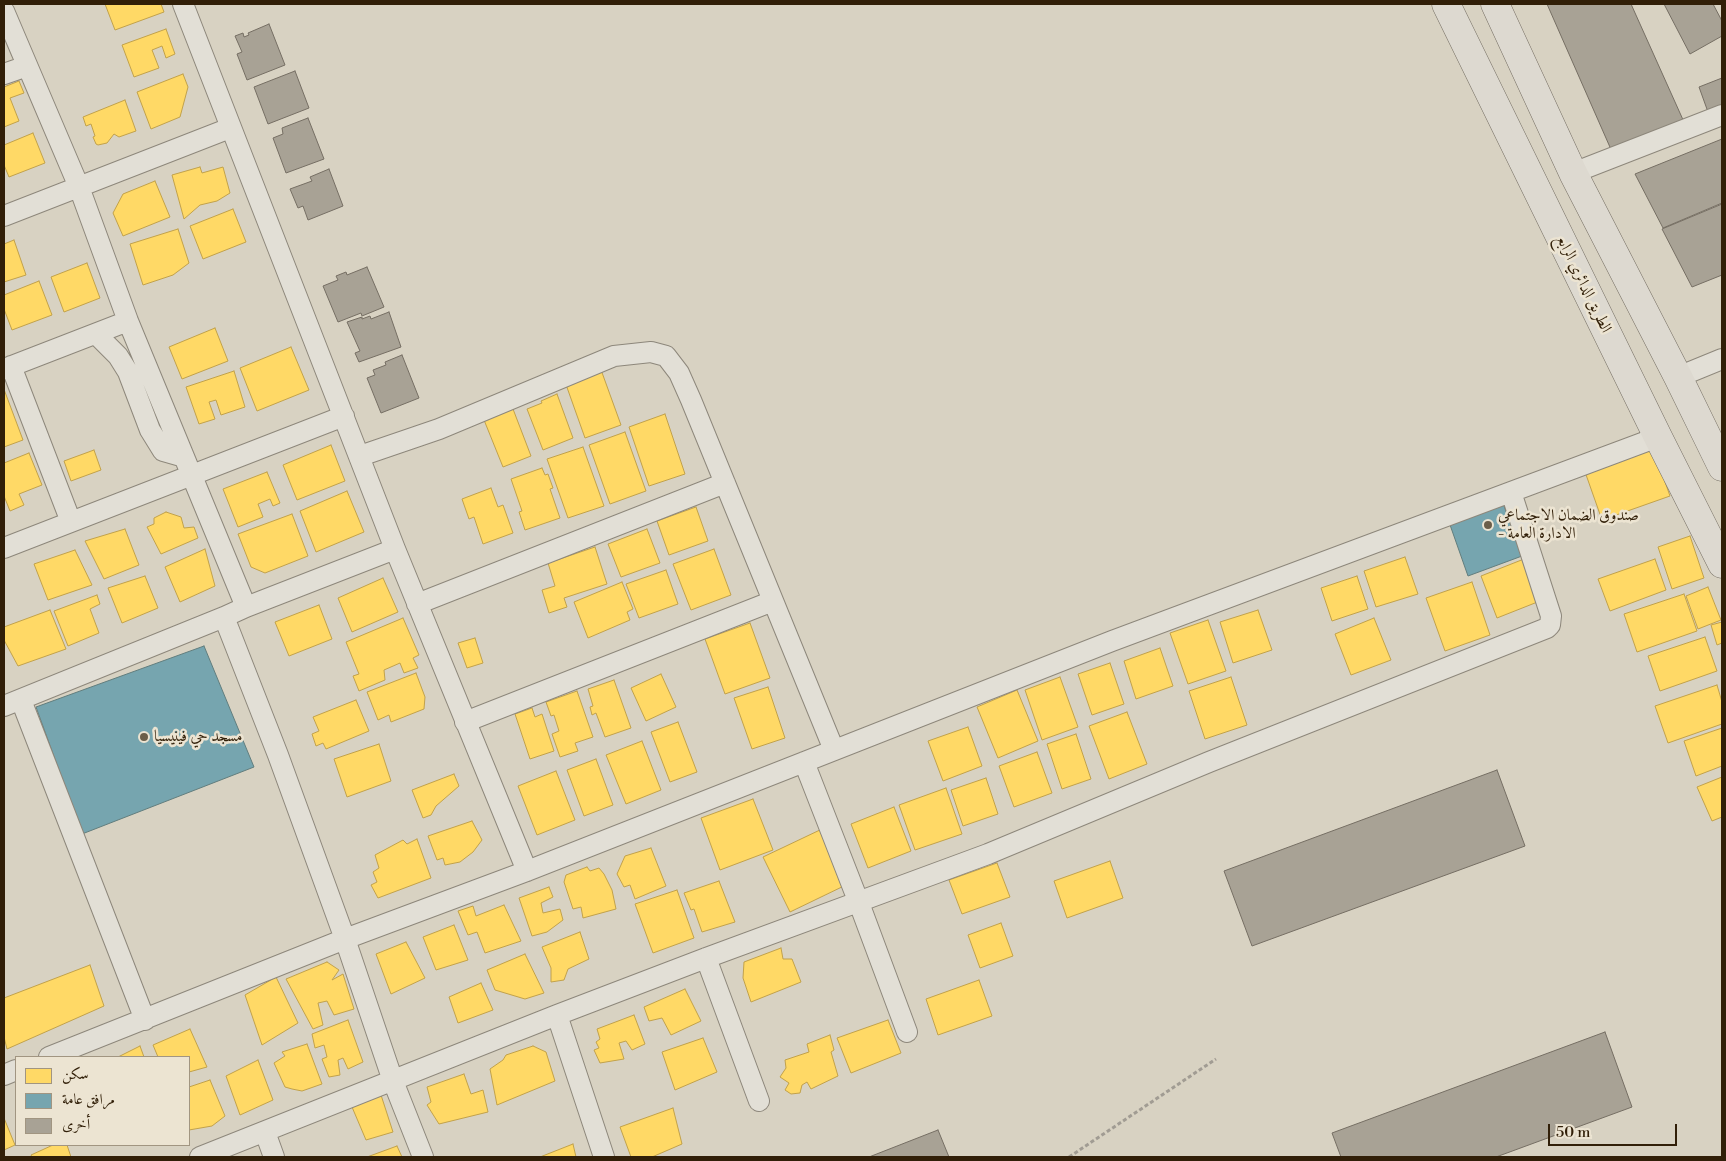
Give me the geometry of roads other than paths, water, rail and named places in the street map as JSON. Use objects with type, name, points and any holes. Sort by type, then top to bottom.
[{"type":"main road","name":"الطريق الدائري الرابع","points":[[1446,4],[1722,564]]},
{"type":"main road","points":[[1495,4],[1573,173],[1722,467]]},
{"type":"street","points":[[183,4],[395,549],[527,871]]},
{"type":"street","points":[[4,11],[78,187],[128,321],[246,607]]},
{"type":"street","points":[[4,74],[27,66]]},
{"type":"street","points":[[1573,173],[1722,116]]},
{"type":"street","points":[[4,216],[230,128]]},
{"type":"street","points":[[71,522],[7,368],[128,321]]},
{"type":"street","points":[[96,334],[118,356],[128,372],[150,430],[163,451],[187,466]]},
{"type":"street","points":[[360,456],[439,429],[614,356],[651,352],[666,356],[679,373],[834,750]]},
{"type":"street","points":[[1678,378],[1722,359]]},
{"type":"street","points":[[4,548],[71,522],[187,466],[344,416]]},
{"type":"street","points":[[52,1056],[1112,641],[1658,437]]},
{"type":"street","points":[[417,604],[725,483]]},
{"type":"street","points":[[200,1157],[557,1015],[988,854],[1209,762],[1547,628],[1550,625],[1551,616],[1511,492]]},
{"type":"street","points":[[145,1020],[12,703],[246,607],[395,549]]},
{"type":"street","points":[[465,722],[773,601]]},
{"type":"street","points":[[224,617],[278,755],[345,940],[393,1081],[423,1157]]},
{"type":"street","points":[[804,762],[907,1032]]},
{"type":"street","points":[[706,958],[759,1101]]},
{"type":"street","points":[[557,1015],[604,1157]]},
{"type":"street","points":[[265,1132],[274,1157]]},
{"type":"place","name":"صندوق الضمان الاجتماعي - الادارة العامة","points":[[1488,525]]},
{"type":"place","name":"مسجد حي فينيسيا","points":[[144,737]]}]
